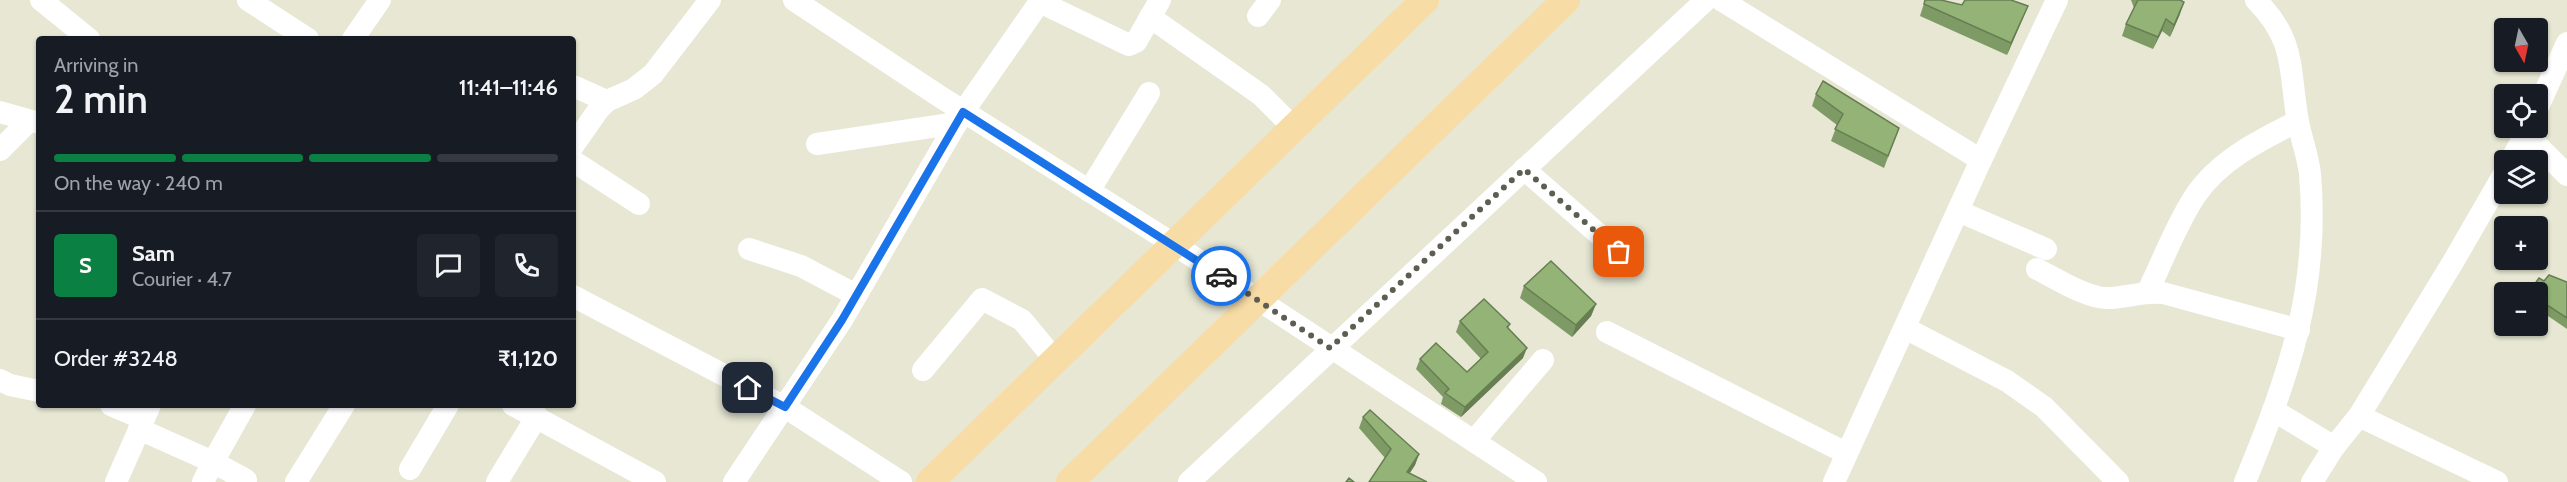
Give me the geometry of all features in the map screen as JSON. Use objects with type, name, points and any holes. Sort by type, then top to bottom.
[{"type":"main road","points":[[1070,482],[1566,0]]},
{"type":"main road","points":[[930,482],[1294,128],[1412,4]]},
{"type":"street","points":[[41,0],[85,36]]},
{"type":"street","points":[[249,0],[303,36]]},
{"type":"street","points":[[355,36],[380,0]]},
{"type":"street","points":[[576,142],[607,101],[634,89],[653,74],[710,0]]},
{"type":"street","points":[[794,0],[960,118],[1089,191],[1175,245],[1473,441],[1520,478]]},
{"type":"street","points":[[1189,482],[1330,348],[1706,0]]},
{"type":"street","points":[[1721,0],[1981,160]]},
{"type":"street","points":[[1834,482],[2057,0]]},
{"type":"street","points":[[2245,482],[2274,410],[2300,330],[2311,265],[2310,171],[2298,121],[2288,49],[2281,30],[2272,16],[2256,0]]},
{"type":"street","points":[[734,482],[856,295],[960,118],[1040,1],[1125,45],[1136,42],[1155,9],[1261,95],[1294,128]]},
{"type":"street","points":[[2548,85],[2567,43]]},
{"type":"street","points":[[576,87],[607,101]]},
{"type":"street","points":[[1089,191],[1149,93]]},
{"type":"street","points":[[0,112],[34,122]]},
{"type":"street","points":[[817,144],[960,118]]},
{"type":"street","points":[[2148,291],[2195,196],[2210,179],[2240,152],[2298,121]]},
{"type":"street","points":[[0,150],[34,122]]},
{"type":"street","points":[[2533,138],[2567,175]]},
{"type":"street","points":[[576,163],[639,204]]},
{"type":"street","points":[[1524,169],[1619,252]]},
{"type":"street","points":[[2312,482],[2334,447],[2359,416],[2494,191]]},
{"type":"street","points":[[1958,211],[2041,259],[2094,296],[2105,298],[2148,291],[2163,293],[2300,330]]},
{"type":"street","points":[[749,249],[801,266],[856,295]]},
{"type":"street","points":[[576,298],[785,407],[901,482]]},
{"type":"street","points":[[923,370],[982,299],[1022,321],[1056,361]]},
{"type":"street","points":[[1905,328],[2007,381],[2044,407],[2118,482]]},
{"type":"street","points":[[1607,332],[1846,453]]},
{"type":"street","points":[[1473,441],[1543,360]]},
{"type":"street","points":[[0,380],[10,385],[36,390]]},
{"type":"street","points":[[119,408],[144,418],[208,472],[246,480]]},
{"type":"street","points":[[208,472],[243,408]]},
{"type":"street","points":[[296,482],[342,408]]},
{"type":"street","points":[[410,469],[446,408]]},
{"type":"street","points":[[520,408],[655,482]]},
{"type":"street","points":[[2274,410],[2334,447]]},
{"type":"street","points":[[497,482],[537,416]]},
{"type":"street","points":[[2359,416],[2497,482]]},
{"type":"street","points":[[116,482],[144,418]]},
{"type":"building","points":[[1925,0],[1941,0],[1962,5],[1965,0],[2011,0],[2028,6],[2011,43],[1924,4]]},
{"type":"building","points":[[2138,0],[2180,0],[2184,2],[2174,25],[2166,19],[2158,37],[2126,24]]},
{"type":"building","points":[[1823,81],[1899,128],[1888,156],[1835,129],[1843,114],[1816,94]]},
{"type":"building","points":[[1551,261],[1596,304],[1576,325],[1524,286]]},
{"type":"building","points":[[2549,275],[2567,282],[2567,318],[2548,306],[2548,282],[2536,282],[2539,278],[2544,281]]},
{"type":"building","points":[[1484,299],[1510,324],[1507,327],[1527,348],[1465,407],[1445,393],[1449,389],[1420,359],[1436,343],[1467,372],[1488,352],[1460,321]]},
{"type":"building","points":[[1370,410],[1419,454],[1407,472],[1427,482],[1369,482],[1391,449],[1363,417]]},
{"type":"way so far","points":[[1221,276],[1330,348],[1524,169],[1619,252]]},
{"type":"route","points":[[748,388],[785,407],[842,320],[963,112],[1221,276]]}]
